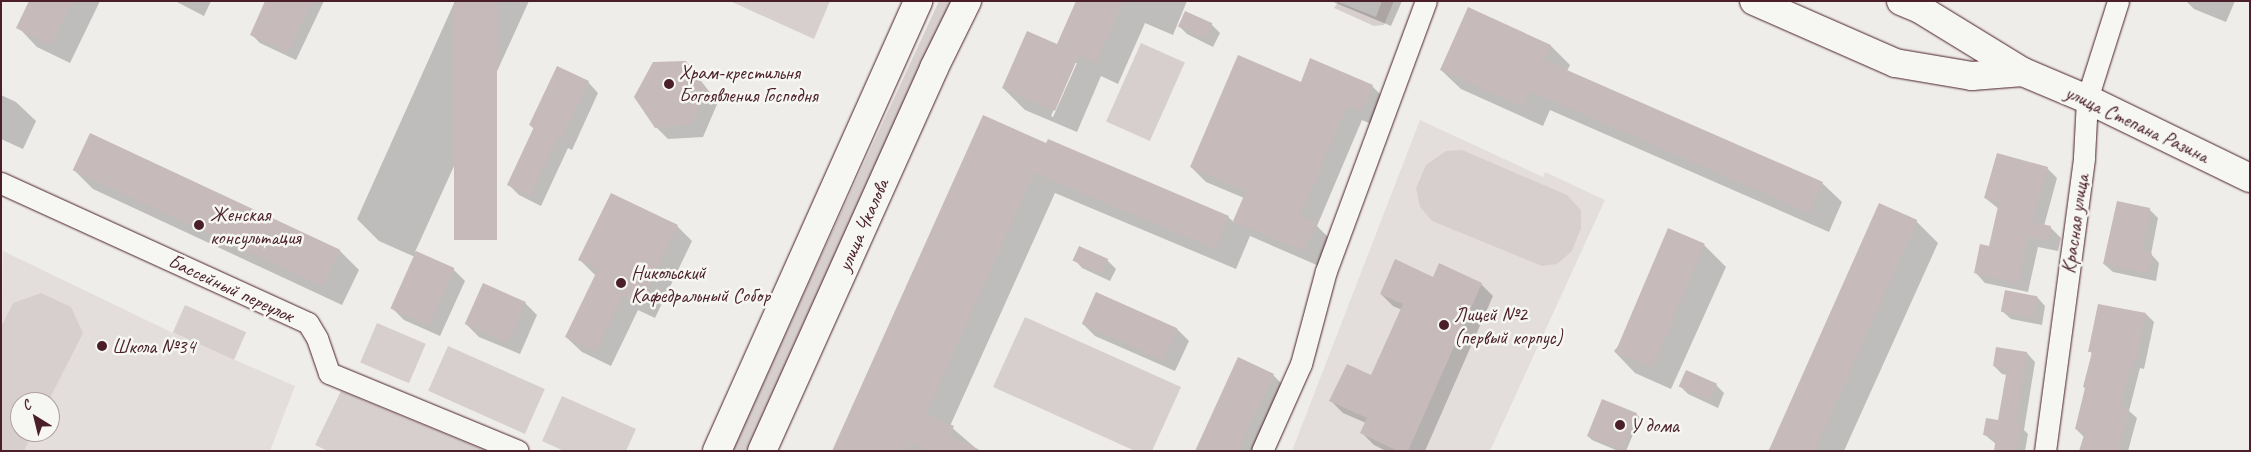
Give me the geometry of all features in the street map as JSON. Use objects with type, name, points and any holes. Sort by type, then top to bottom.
[{"type":"main road","name":"улица Чкалова","points":[[718,451],[918,1]]},
{"type":"main road","name":"улица Чкалова","points":[[762,451],[934,68],[967,1]]},
{"type":"main road","name":"улица Степана Разина","points":[[1754,1],[1895,63],[1972,76],[2023,72]]},
{"type":"main road","name":"улица Степана Разина","points":[[1902,1],[2023,72],[2087,99],[2250,178]]},
{"type":"street","points":[[1262,451],[1301,364],[1326,271],[1426,1]]},
{"type":"street","name":"Красная улица","points":[[2045,451],[2084,157],[2087,99],[2118,1]]},
{"type":"street","name":"Бассейный переулок","points":[[1,183],[308,323],[317,338],[329,373],[518,451]]},
{"type":"shaded area","points":[[730,1],[830,1],[814,39]]},
{"type":"shaded area","points":[[939,1],[956,1],[751,451],[733,451],[814,271]]},
{"type":"shaded area","points":[[1382,1],[1394,1],[1384,25],[1374,26],[1334,8],[1338,2],[1376,17]]},
{"type":"shaded area","points":[[1141,43],[1185,63],[1150,141],[1106,122]]},
{"type":"shaded area","name":"Лицей №2 (первый корпус)","points":[[1420,120],[1543,177],[1545,172],[1605,200],[1490,451],[1292,451]]},
{"type":"shaded area","points":[[1462,150],[1567,195],[1581,210],[1581,228],[1572,251],[1557,264],[1542,266],[1432,221],[1420,207],[1416,188],[1426,165],[1446,151]]},
{"type":"shaded area","name":"Школа №34","points":[[3,251],[173,333],[295,386],[270,451],[1,451]]},
{"type":"shaded area","points":[[41,293],[71,307],[83,333],[53,392],[10,392],[10,442],[28,442],[24,451],[1,451],[1,327],[13,303]]},
{"type":"shaded area","points":[[185,305],[246,332],[234,360],[173,332]]},
{"type":"shaded area","points":[[1025,317],[1181,387],[1152,451],[1135,451],[993,387]]},
{"type":"shaded area","points":[[377,323],[426,344],[409,383],[360,363]]},
{"type":"shaded area","points":[[448,346],[545,389],[525,434],[428,391]]},
{"type":"shaded area","points":[[341,391],[487,451],[328,451],[315,445]]},
{"type":"shaded area","points":[[562,396],[636,429],[626,451],[564,451],[542,441]]},
{"type":"building","points":[[29,1],[72,1],[50,45],[16,28]]},
{"type":"building","points":[[265,1],[312,1],[288,52],[250,35]]},
{"type":"building","points":[[454,1],[497,1],[497,240],[454,240]]},
{"type":"building","points":[[1076,1],[1123,1],[1096,63],[1079,55],[1055,111],[1002,88],[1027,31],[1057,44]]},
{"type":"building","points":[[1468,7],[1551,45],[1544,60],[1823,182],[1809,213],[1530,91],[1523,107],[1440,70]]},
{"type":"building","points":[[1185,11],[1212,23],[1205,39],[1178,27]]},
{"type":"building","points":[[1238,55],[1301,82],[1310,58],[1373,85],[1361,112],[1347,106],[1300,216],[1316,223],[1304,251],[1233,221],[1246,191],[1190,167]]},
{"type":"building","points":[[686,61],[707,89],[691,125],[655,128],[634,97],[653,62]]},
{"type":"building","points":[[557,66],[589,81],[561,140],[558,138],[530,196],[507,185],[534,127],[529,125]]},
{"type":"building","points":[[983,115],[1046,143],[1048,139],[1229,216],[1215,249],[1034,173],[926,414],[954,426],[950,436],[982,451],[928,451],[910,443],[907,451],[832,451]]},
{"type":"building","points":[[90,133],[340,250],[323,287],[73,170]]},
{"type":"building","points":[[1997,153],[2048,167],[2032,222],[2051,226],[2048,241],[2028,237],[2018,283],[1974,273],[1980,244],[1989,246],[1999,202],[1984,198]]},
{"type":"building","name":"Никольский Кафедральный Собор","points":[[611,193],[678,225],[640,304],[623,296],[596,352],[565,337],[598,269],[578,260]]},
{"type":"building","points":[[2117,201],[2150,208],[2142,251],[2152,253],[2148,273],[2103,264]]},
{"type":"building","points":[[1879,203],[1917,220],[1815,451],[1769,451]]},
{"type":"building","points":[[1668,228],[1705,244],[1652,368],[1615,352]]},
{"type":"building","points":[[1079,246],[1108,259],[1102,274],[1072,261]]},
{"type":"building","points":[[416,251],[454,268],[429,326],[390,309]]},
{"type":"building","points":[[1395,259],[1433,277],[1439,263],[1482,283],[1408,451],[1398,451],[1360,433],[1367,418],[1329,401],[1347,364],[1371,375],[1403,304],[1380,294]]},
{"type":"building","points":[[483,283],[526,302],[508,343],[465,324]]},
{"type":"building","points":[[2005,290],[2037,296],[2033,318],[2001,312]]},
{"type":"building","points":[[1096,292],[1177,328],[1163,360],[1082,324]]},
{"type":"building","points":[[2098,304],[2146,313],[2136,361],[2132,361],[2120,406],[2129,409],[2118,451],[2079,451],[2085,432],[2075,429],[2092,352],[2088,352]]},
{"type":"building","points":[[1996,347],[2027,352],[2016,423],[2020,424],[2016,451],[1994,451],[1996,437],[1983,435],[1986,418],[1998,420],[2007,369],[1993,366]]},
{"type":"building","points":[[1238,357],[1274,374],[1238,451],[1195,451]]},
{"type":"building","points":[[1686,370],[1717,384],[1710,400],[1679,386]]},
{"type":"building","points":[[1602,399],[1637,413],[1622,450],[1587,436]]},
{"type":"place","name":"Храм-крестильня Богоявления Господня","points":[[669,84]]},
{"type":"place","name":"Женская консультация","points":[[199,225]]},
{"type":"place","name":"Никольский Кафедральный Собор","points":[[621,283]]},
{"type":"place","name":"Лицей №2 (первый корпус)","points":[[1444,325]]},
{"type":"place","name":"Школа №34","points":[[102,346]]},
{"type":"place","name":"У дома","points":[[1620,425]]}]
